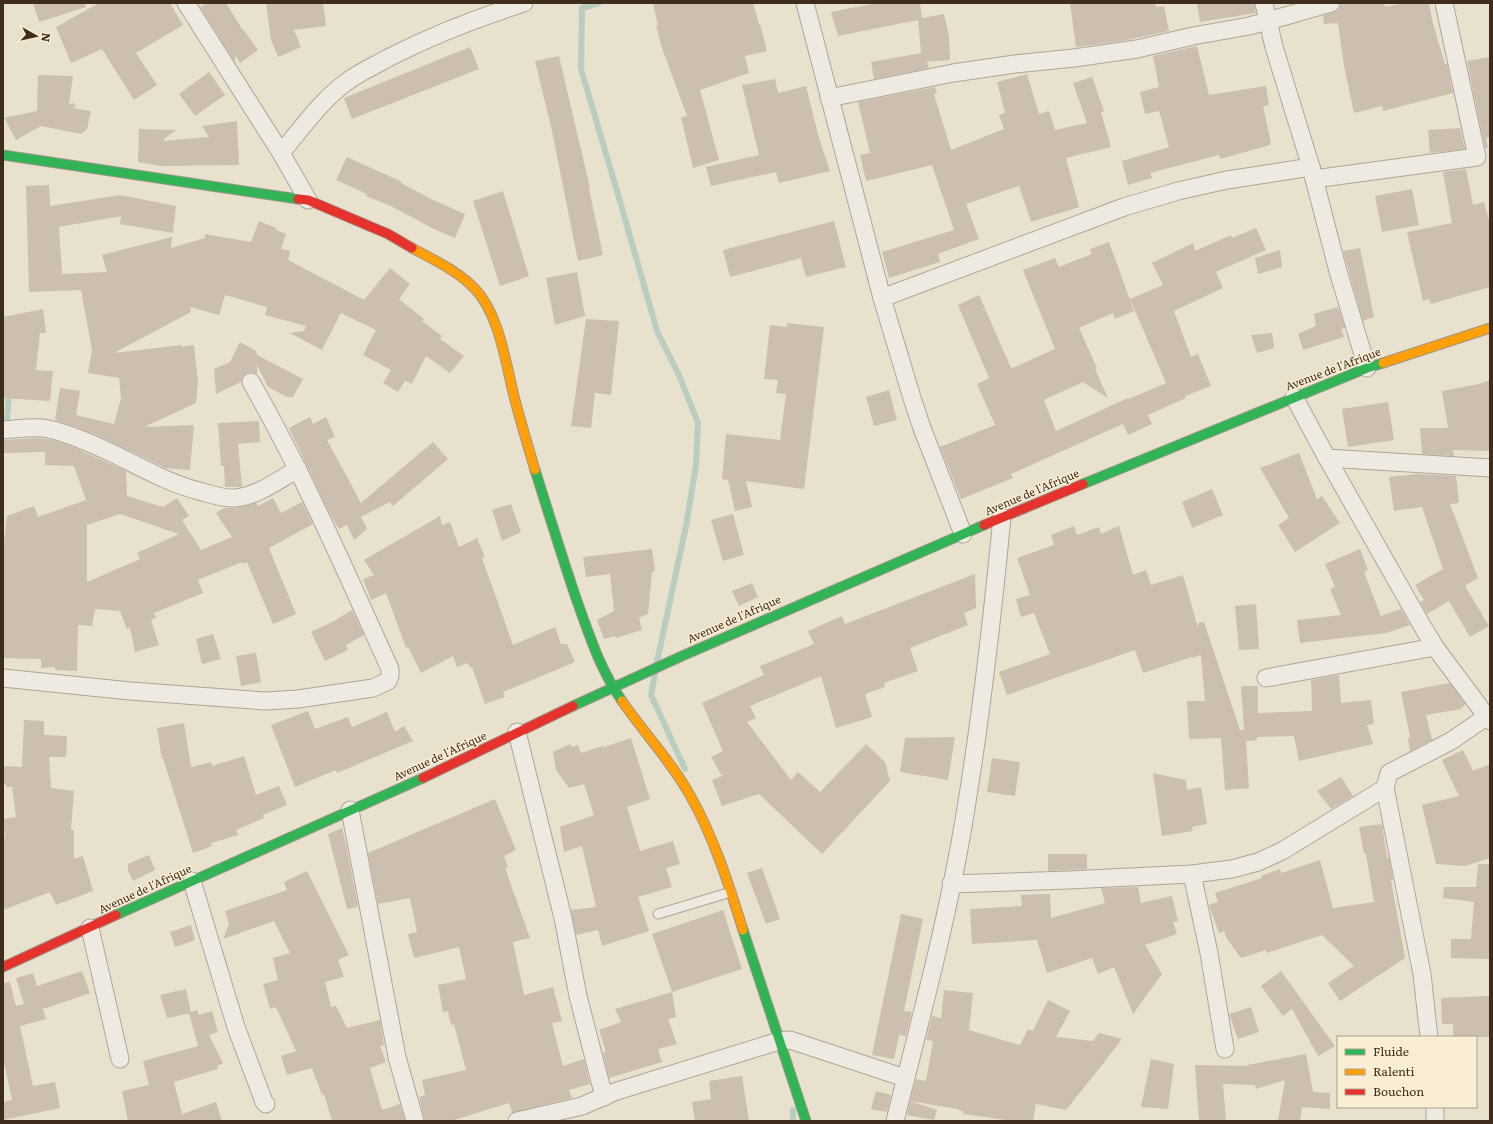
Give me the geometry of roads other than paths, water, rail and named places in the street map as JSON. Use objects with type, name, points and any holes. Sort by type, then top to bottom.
[{"type":"main road","points":[[4,152],[308,200],[388,234],[461,276],[476,290],[486,304],[495,322],[520,421],[560,551],[596,655],[613,688],[691,796],[706,826],[731,892],[806,1121]]},
{"type":"main road","name":"Avenue de l'Afrique","points":[[3,967],[437,772],[517,732],[641,674],[1002,517],[1367,368],[1490,328]]},
{"type":"street","points":[[186,3],[281,152],[308,200]]},
{"type":"street","points":[[281,152],[319,108],[345,83],[378,64],[427,40],[490,14],[524,3]]},
{"type":"street","points":[[805,3],[882,298],[922,428],[963,534]]},
{"type":"street","points":[[1264,3],[1274,47],[1313,173],[1338,271],[1367,368]]},
{"type":"street","points":[[829,98],[953,73],[1137,49],[1193,36],[1249,26],[1331,3]]},
{"type":"street","points":[[882,298],[1124,207],[1227,180],[1477,157],[1444,3]]},
{"type":"street","points":[[3,678],[130,691],[265,701],[298,699],[373,688],[388,681],[390,669],[298,469],[251,382]]},
{"type":"street","points":[[1294,397],[1327,458],[1435,647],[1488,719],[1451,741],[1389,773],[1385,788],[1422,974],[1429,1036]]},
{"type":"street","points":[[3,430],[42,428],[63,433],[106,449],[170,482],[226,498],[234,498],[262,490],[298,469]]},
{"type":"street","points":[[1327,458],[1490,468]]},
{"type":"street","points":[[895,1121],[929,984],[962,833],[974,752],[1002,517]]},
{"type":"street","points":[[1266,678],[1393,656],[1435,647]]},
{"type":"street","points":[[517,732],[563,918],[578,996],[604,1096]]},
{"type":"street","points":[[951,884],[1192,874],[1232,869],[1258,862],[1282,851],[1385,788]]},
{"type":"street","points":[[350,810],[397,1057],[415,1121]]},
{"type":"street","points":[[1192,874],[1209,953],[1225,1049]]},
{"type":"street","points":[[192,881],[236,1027],[266,1104]]},
{"type":"street","points":[[90,928],[120,1058]]},
{"type":"street","points":[[517,1121],[584,1113],[604,1096],[779,1042],[790,1040],[905,1078]]},
{"type":"street","points":[[1435,1108],[1435,1121]]},
{"type":"lane","points":[[658,914],[731,892]]},
{"type":"waterway","points":[[599,3],[582,8],[581,69],[657,331],[679,375],[698,423],[696,465],[686,526],[657,662]]},
{"type":"waterway","points":[[7,420],[9,390]]},
{"type":"waterway","points":[[655,674],[651,695],[685,769]]},
{"type":"waterway","points":[[793,1110],[793,1121]]}]
